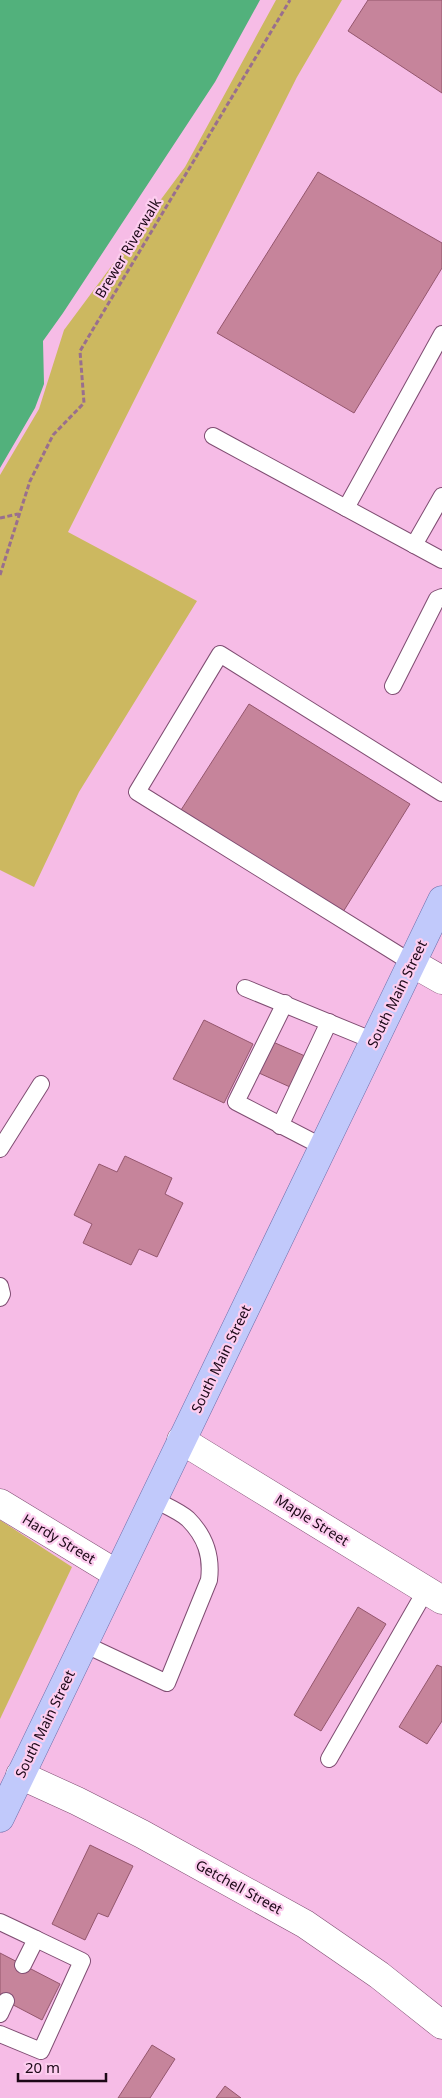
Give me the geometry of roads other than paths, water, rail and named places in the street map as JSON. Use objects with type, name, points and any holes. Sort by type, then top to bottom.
[{"type":"main road","name":"South Main Street","points":[[0,1818],[442,900]]},
{"type":"street","points":[[412,963],[442,980]]},
{"type":"street","name":"Maple Street","points":[[181,1440],[434,1595]]},
{"type":"street","name":"Hardy Street","points":[[0,1503],[117,1574]]},
{"type":"street","name":"Getchell Street","points":[[20,1776],[77,1801],[142,1834],[305,1924],[379,1975],[442,2025]]},
{"type":"lane","points":[[346,508],[442,334]]},
{"type":"lane","points":[[213,436],[442,560]]},
{"type":"lane","points":[[414,545],[442,496]]},
{"type":"lane","points":[[393,686],[437,599],[442,597]]},
{"type":"lane","points":[[412,963],[137,792],[220,654],[442,793]]},
{"type":"lane","points":[[246,988],[374,1041]]},
{"type":"lane","points":[[285,1003],[236,1102],[323,1147]]},
{"type":"lane","points":[[280,1126],[329,1022]]},
{"type":"lane","points":[[0,1149],[41,1084]]},
{"type":"lane","points":[[0,1286],[2,1294],[0,1298]]},
{"type":"lane","points":[[84,1644],[166,1683],[210,1580],[212,1562],[205,1542],[187,1519],[153,1499]]},
{"type":"lane","points":[[329,1759],[434,1595]]},
{"type":"lane","points":[[0,1922],[82,1961],[40,2051],[0,2034]]},
{"type":"lane","points":[[23,1965],[36,1939]]}]
